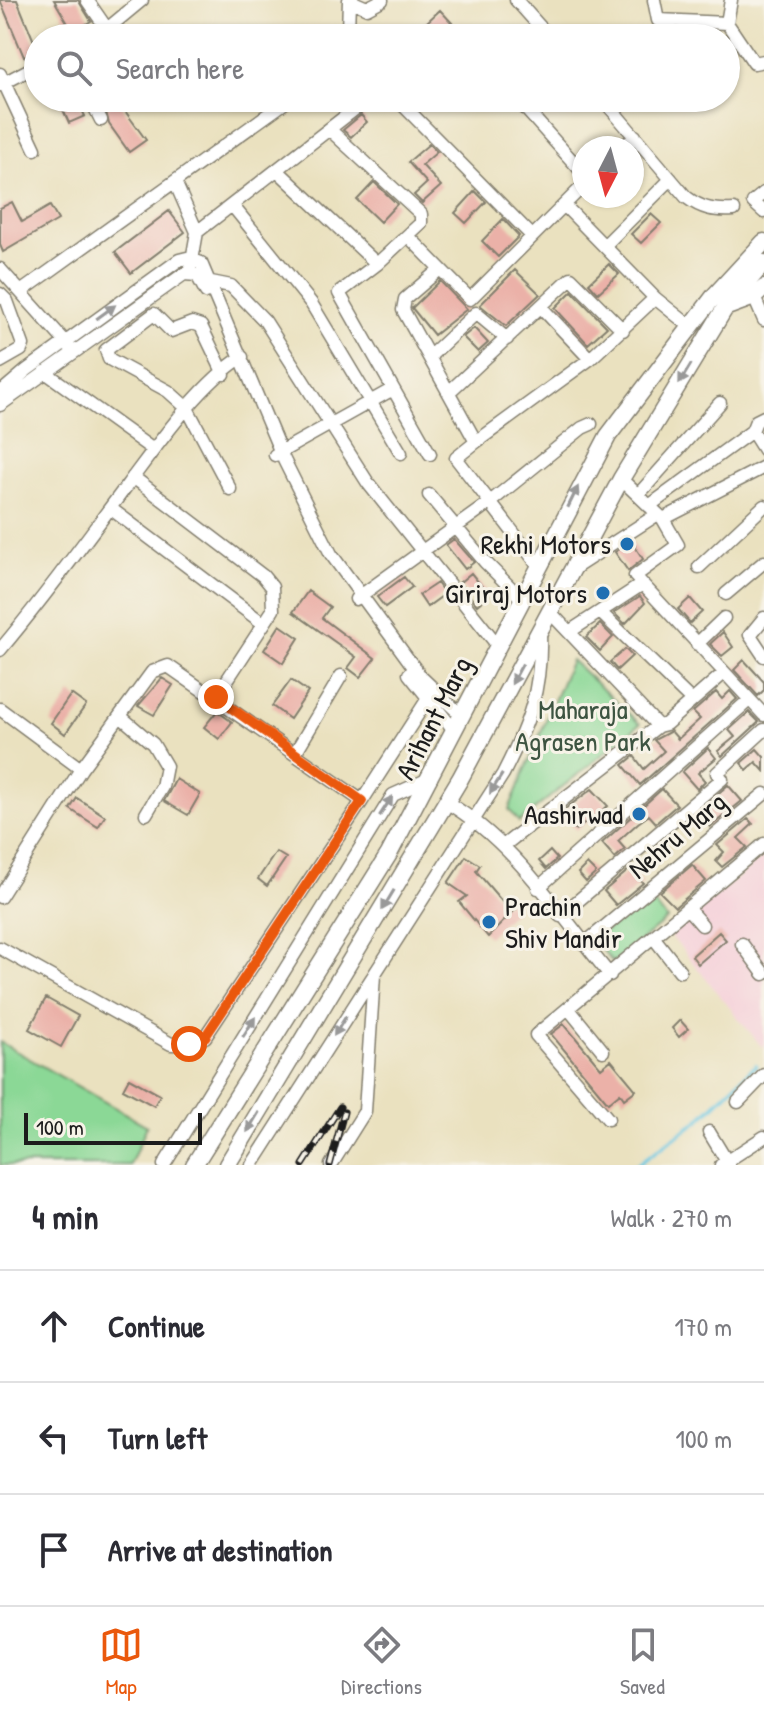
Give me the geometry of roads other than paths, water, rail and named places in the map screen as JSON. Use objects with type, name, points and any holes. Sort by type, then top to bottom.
[{"type":"main road","points":[[720,301],[719,276],[764,230]]},
{"type":"main road","points":[[720,301],[758,262],[764,242]]},
{"type":"main road","points":[[720,301],[761,292]]},
{"type":"main road","name":"Arihant Marg","points":[[194,1165],[389,854],[432,778],[608,436],[691,327],[720,301]]},
{"type":"main road","name":"Arihant Marg","points":[[227,1165],[446,802],[720,301]]},
{"type":"street","points":[[87,0],[95,24]]},
{"type":"street","points":[[113,24],[142,0]]},
{"type":"street","points":[[349,24],[349,0],[367,8],[382,0]]},
{"type":"street","points":[[516,0],[537,24]]},
{"type":"street","points":[[654,0],[658,20],[727,23],[731,0]]},
{"type":"street","points":[[740,42],[754,63],[764,61]]},
{"type":"street","points":[[24,71],[1,81],[35,149]]},
{"type":"street","points":[[97,112],[101,120]]},
{"type":"street","points":[[22,291],[272,112]]},
{"type":"street","points":[[197,232],[351,112]]},
{"type":"street","points":[[410,112],[532,236]]},
{"type":"street","points":[[529,112],[572,161]]},
{"type":"street","points":[[614,112],[635,136]]},
{"type":"street","points":[[329,129],[421,214],[421,223],[409,237],[341,289],[339,298],[430,454]]},
{"type":"street","points":[[644,147],[698,206],[714,211],[734,210]]},
{"type":"street","points":[[277,170],[377,264]]},
{"type":"street","points":[[604,246],[671,179]]},
{"type":"street","points":[[175,182],[197,232],[191,266]]},
{"type":"street","points":[[764,193],[753,202],[764,212]]},
{"type":"street","points":[[409,237],[470,299],[572,197]]},
{"type":"street","points":[[232,205],[311,303],[401,453]]},
{"type":"street","points":[[564,205],[655,298],[691,327]]},
{"type":"street","points":[[0,393],[179,260],[191,266],[201,279],[239,359]]},
{"type":"street","points":[[0,405],[191,266],[201,263],[278,454],[328,560],[458,723]]},
{"type":"street","points":[[0,269],[75,352]]},
{"type":"street","points":[[440,269],[403,304],[476,442]]},
{"type":"street","points":[[449,392],[571,278],[623,330]]},
{"type":"street","points":[[211,282],[231,286],[243,294],[265,321],[368,483],[499,647]]},
{"type":"street","points":[[761,292],[764,320]]},
{"type":"street","points":[[0,294],[7,301],[23,345],[21,350],[0,362]]},
{"type":"street","points":[[539,566],[456,458],[590,359],[655,298]]},
{"type":"street","points":[[541,307],[590,359]]},
{"type":"street","points":[[429,357],[476,313],[507,339]]},
{"type":"street","points":[[224,374],[197,323],[171,331],[158,317],[150,314],[109,345],[106,355],[168,391],[187,408],[230,489]]},
{"type":"street","points":[[0,650],[152,449],[187,408],[239,359]]},
{"type":"street","points":[[45,372],[152,449]]},
{"type":"street","points":[[278,454],[393,389]]},
{"type":"street","points":[[638,495],[720,403]]},
{"type":"street","points":[[572,569],[657,513],[752,431],[756,421],[764,417]]},
{"type":"street","points":[[358,597],[489,503],[591,424]]},
{"type":"street","points":[[752,431],[764,450]]},
{"type":"street","points":[[657,513],[764,467]]},
{"type":"street","points":[[133,477],[263,576],[272,587],[273,610],[216,697]]},
{"type":"street","points":[[621,479],[657,513],[678,545],[635,576],[764,715]]},
{"type":"street","points":[[429,495],[523,600]]},
{"type":"street","points":[[699,567],[764,506]]},
{"type":"street","points":[[110,508],[264,624]]},
{"type":"street","points":[[726,594],[764,562]]},
{"type":"street","points":[[569,632],[641,585]]},
{"type":"street","points":[[358,597],[427,700],[458,723]]},
{"type":"street","points":[[550,612],[658,726]]},
{"type":"street","points":[[600,612],[692,701]]},
{"type":"street","points":[[697,644],[724,618]]},
{"type":"street","points":[[764,618],[750,635],[764,656]]},
{"type":"street","points":[[252,1165],[503,774],[535,706],[541,668],[540,632]]},
{"type":"street","points":[[0,897],[81,769],[158,667],[176,669],[362,801]]},
{"type":"street","points":[[503,846],[658,726],[666,724],[724,673]]},
{"type":"street","points":[[295,753],[341,676]]},
{"type":"street","points":[[0,948],[171,1044],[189,1044],[205,1037],[427,700]]},
{"type":"street","points":[[538,888],[749,700]]},
{"type":"street","points":[[0,709],[81,769]]},
{"type":"street","points":[[120,716],[153,744],[166,766],[162,787],[146,814]]},
{"type":"street","points":[[560,916],[722,779],[717,773],[764,730]]},
{"type":"street","points":[[164,1165],[393,795],[432,778]]},
{"type":"street","name":"Nehru Marg","points":[[584,944],[764,794]]},
{"type":"street","points":[[446,802],[474,818],[503,846],[610,975]]},
{"type":"street","points":[[608,1119],[536,1035],[764,844]]},
{"type":"street","points":[[688,909],[702,925]]},
{"type":"street","points":[[654,938],[680,971]]},
{"type":"street","points":[[742,944],[764,974]]},
{"type":"street","points":[[331,1165],[365,1111],[374,972]]},
{"type":"street","points":[[568,1008],[603,1051]]},
{"type":"street","points":[[738,1102],[762,1083]]},
{"type":"street","points":[[709,1132],[726,1164],[764,1137]]},
{"type":"waterway","points":[[637,1165],[699,1120],[756,1065]]},
{"type":"railway","points":[[303,1165],[340,1107]]},
{"type":"railway","points":[[330,1165],[344,1112]]},
{"type":"place","name":"Rekhi Motors","points":[[627,544]]},
{"type":"place","name":"Giriraj Motors","points":[[603,593]]},
{"type":"place","name":"Aashirwad","points":[[639,814]]},
{"type":"place","name":"Prachin Shiv Mandir","points":[[489,922]]},
{"type":"park label","name":"Maharaja Agrasen Park","points":[[583,725]]}]
